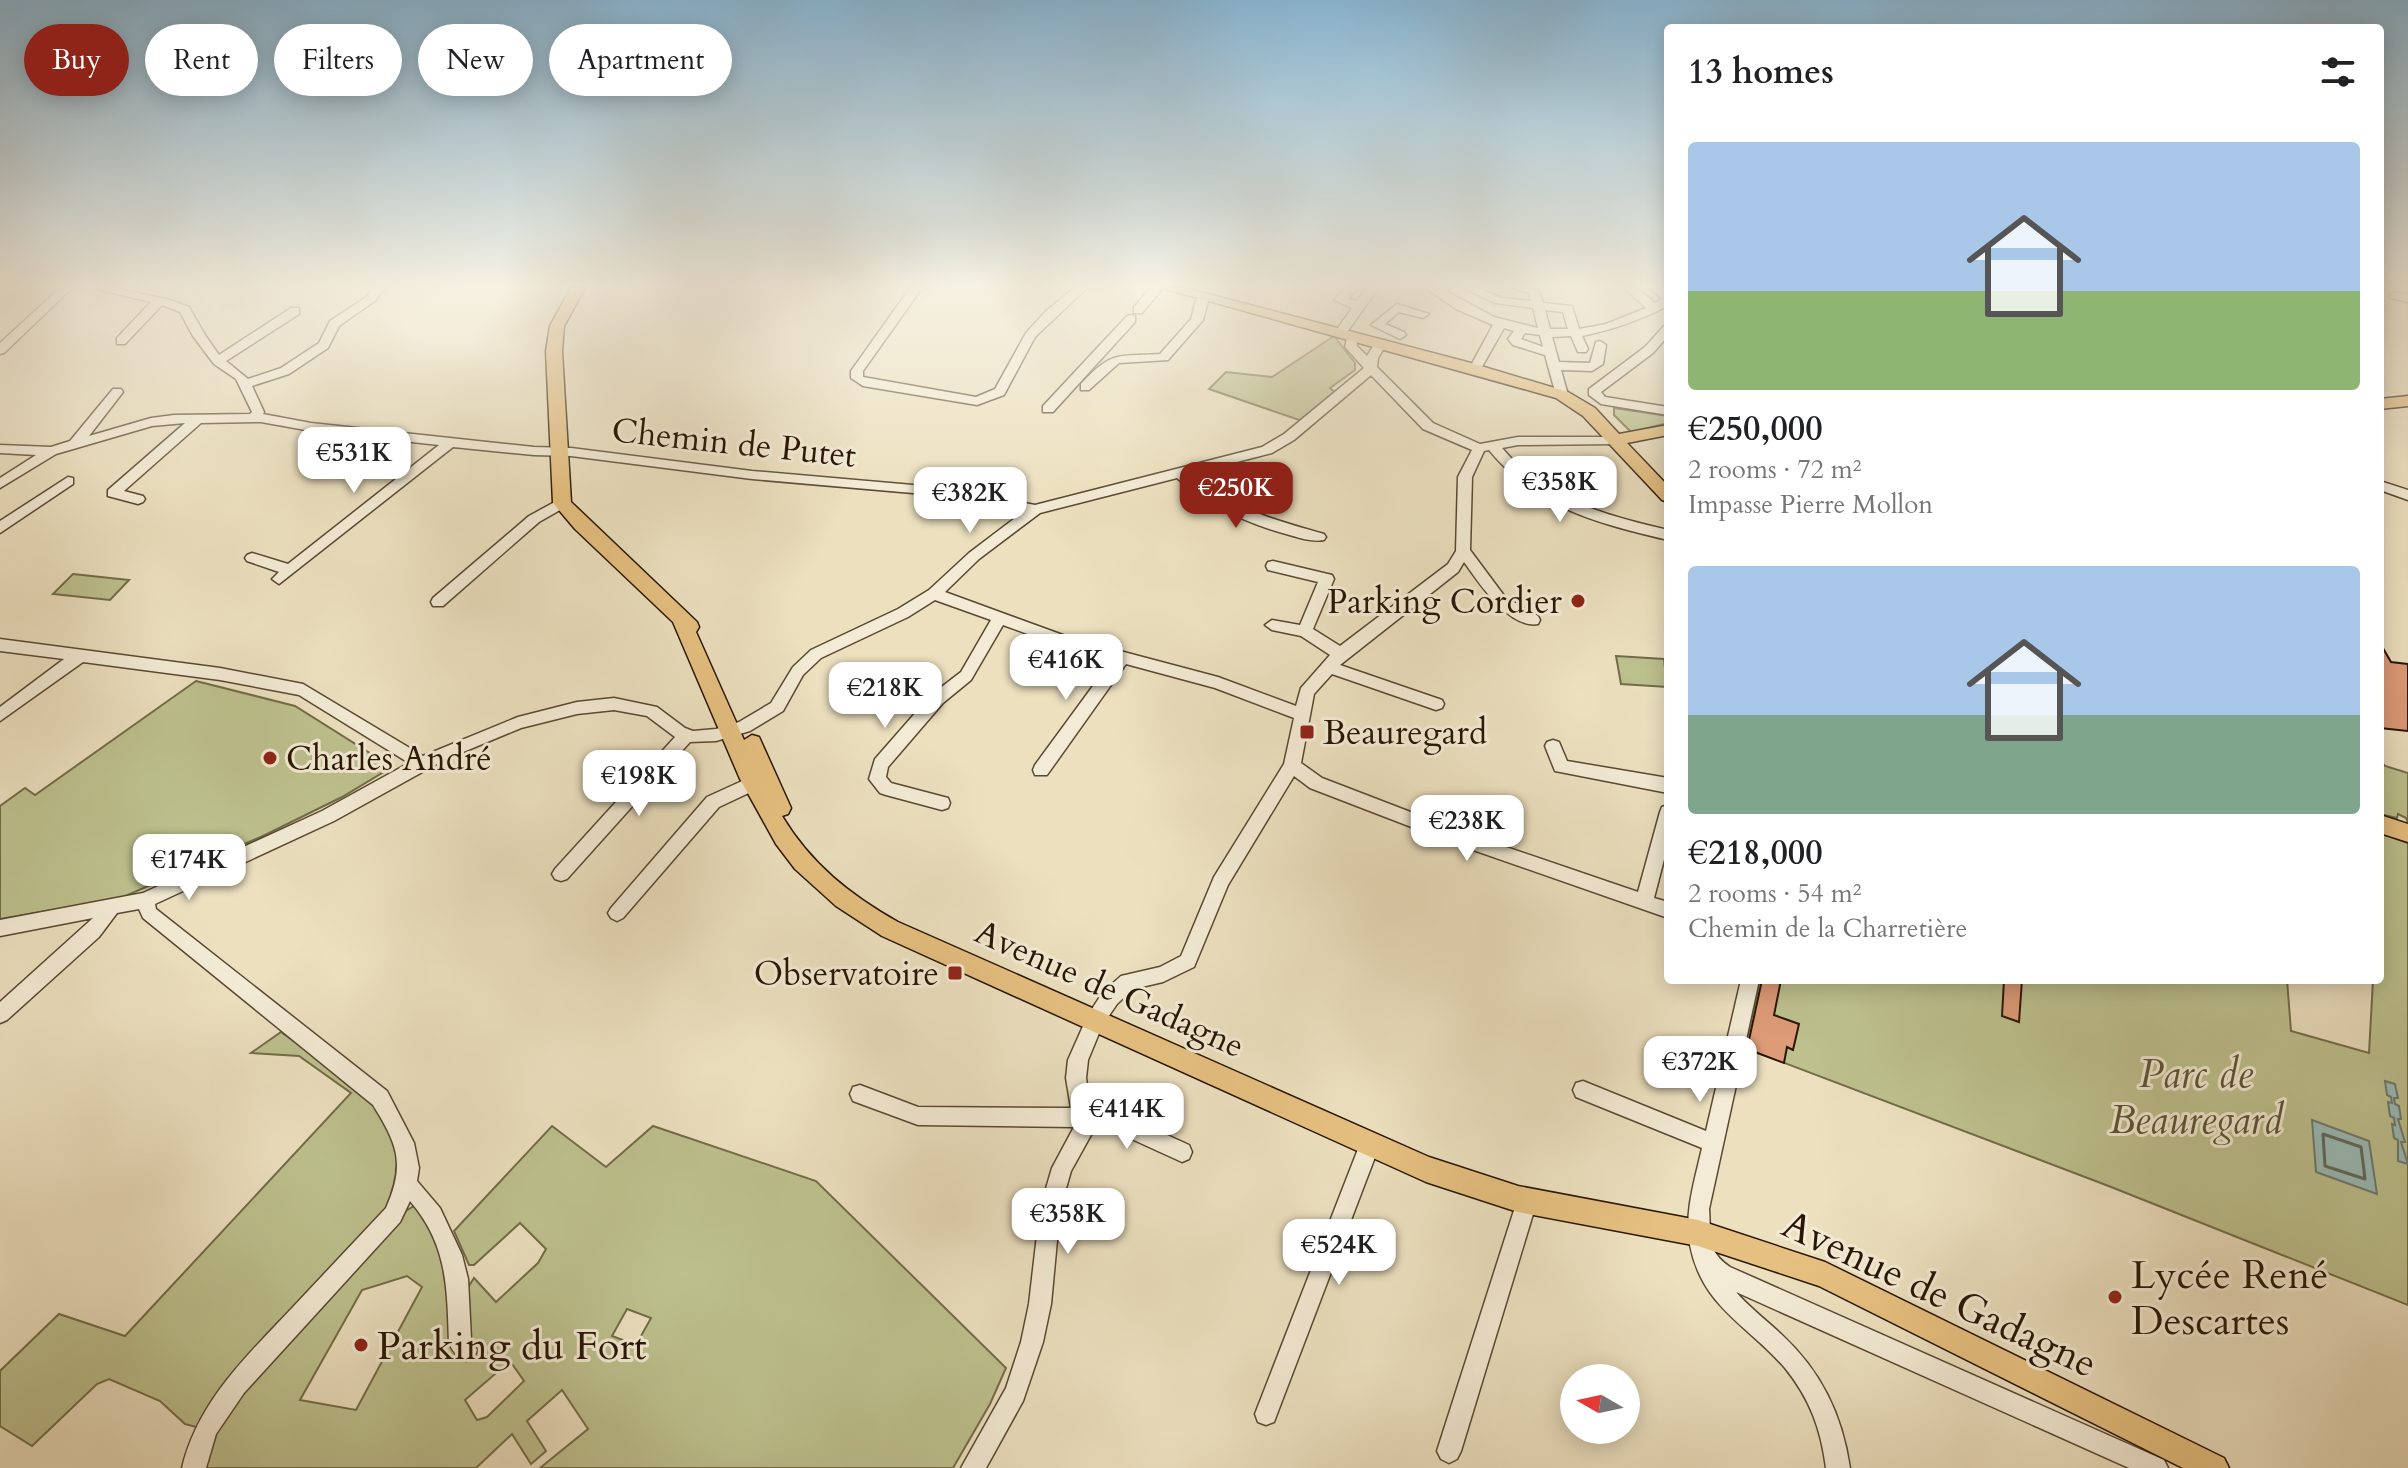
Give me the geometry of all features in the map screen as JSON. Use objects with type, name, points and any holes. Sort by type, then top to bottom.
[{"type":"main road","points":[[554,357],[562,503]]},
{"type":"main road","points":[[1438,357],[1562,395],[1589,412],[1664,492]]},
{"type":"main road","points":[[2384,404],[2408,401]]},
{"type":"main road","points":[[1616,440],[1664,431]]},
{"type":"main road","name":"Avenue de Gadagne","points":[[562,503],[581,525],[681,619],[803,864],[874,920],[912,941],[1426,1169],[1527,1201],[1698,1233],[1825,1275],[2214,1468]]},
{"type":"main road","points":[[2384,825],[2408,833]]},
{"type":"street","points":[[215,357],[241,377],[258,412],[254,418]]},
{"type":"street","points":[[218,361],[225,357]]},
{"type":"street","points":[[245,384],[285,371],[307,357]]},
{"type":"street","points":[[867,357],[857,371],[857,378],[863,382],[977,401],[1000,392],[1019,357]]},
{"type":"street","points":[[1048,409],[1096,357]]},
{"type":"street","points":[[1085,387],[1109,361],[1121,357]]},
{"type":"street","points":[[1143,357],[1164,357]]},
{"type":"street","points":[[1360,357],[1428,426],[1486,447],[1551,500],[1600,519],[1664,534]]},
{"type":"street","points":[[0,928],[145,900],[328,816],[421,763],[497,729],[601,704],[627,704],[651,711],[687,735],[703,738],[738,729],[777,707],[798,671],[816,654],[903,613],[934,594],[974,556],[1035,510],[1276,445],[1371,368],[1374,357]]},
{"type":"street","points":[[1475,369],[1482,357]]},
{"type":"street","points":[[1547,357],[1592,367],[1597,364],[1598,357]]},
{"type":"street","points":[[1640,357],[1594,389],[1594,395],[1601,400],[1664,410]]},
{"type":"street","points":[[1552,359],[1562,395]]},
{"type":"street","points":[[75,444],[117,392]]},
{"type":"street","points":[[1589,412],[1611,402]]},
{"type":"street","name":"Chemin de Putet","points":[[0,484],[51,451],[151,422],[254,418],[452,441],[559,448],[752,475],[947,492],[1035,510]]},
{"type":"street","points":[[138,499],[113,493],[197,419]]},
{"type":"street","points":[[973,1468],[1015,1393],[1032,1342],[1040,1304],[1050,1209],[1062,1168],[1084,1128],[1076,1078],[1078,1064],[1095,1021],[1110,998],[1128,982],[1163,974],[1188,961],[1220,882],[1292,765],[1307,692],[1340,654],[1453,568],[1463,551],[1465,477],[1486,447],[1518,441],[1616,440]]},
{"type":"street","points":[[252,558],[284,575],[452,441]]},
{"type":"street","points":[[0,449],[51,451]]},
{"type":"street","points":[[1180,473],[1198,491],[1279,529],[1319,537]]},
{"type":"street","points":[[0,528],[68,481]]},
{"type":"street","points":[[2384,486],[2408,495]]},
{"type":"street","points":[[438,602],[534,519],[562,503]]},
{"type":"street","points":[[1463,551],[1500,601],[1533,620]]},
{"type":"street","points":[[1273,566],[1327,579],[1305,631]]},
{"type":"street","points":[[934,594],[1068,643],[1218,683],[1301,714]]},
{"type":"street","points":[[942,803],[886,788],[877,779],[881,764],[937,699],[966,676],[999,619]]},
{"type":"street","points":[[1272,625],[1305,631],[1340,654]]},
{"type":"street","points":[[0,645],[220,674],[303,690],[421,763]]},
{"type":"street","points":[[0,715],[82,654]]},
{"type":"street","points":[[1041,770],[1123,657]]},
{"type":"street","points":[[1327,666],[1436,704]]},
{"type":"street","points":[[561,874],[687,735]]},
{"type":"street","points":[[1553,746],[1561,766],[1664,783]]},
{"type":"street","points":[[1292,765],[1316,783],[1515,859],[1664,909]]},
{"type":"street","points":[[617,913],[713,802],[760,780]]},
{"type":"street","points":[[1644,902],[1664,827]]},
{"type":"street","points":[[145,900],[149,913],[380,1098],[399,1129],[411,1166],[408,1187],[393,1215],[243,1378],[218,1410],[204,1436],[194,1468]]},
{"type":"street","points":[[0,1014],[93,931],[110,909]]},
{"type":"street","points":[[1749,984],[1699,1209],[1698,1233],[1703,1262],[1717,1288],[1807,1379],[1832,1426],[1838,1468]]},
{"type":"street","points":[[1583,1090],[1713,1143]]},
{"type":"street","points":[[860,1094],[918,1116],[1105,1117],[1182,1152]]},
{"type":"street","points":[[1266,1414],[1370,1144]]},
{"type":"street","points":[[408,1187],[419,1193],[432,1212],[456,1275],[460,1343],[466,1350]]},
{"type":"street","points":[[1449,1451],[1527,1201]]},
{"type":"street","points":[[1703,1262],[1722,1275],[2156,1468]]},
{"type":"green space","points":[[1303,357],[1350,357],[1355,363],[1355,370],[1330,388],[1337,394],[1302,421],[1209,389],[1226,372],[1272,377]]},
{"type":"green space","points":[[1614,408],[1664,415],[1664,424],[1631,432],[1614,415]]},
{"type":"green space","points":[[73,574],[129,580],[110,600],[53,594]]},
{"type":"green space","points":[[1616,656],[1664,659],[1664,687],[1621,684]]},
{"type":"green space","points":[[196,681],[295,706],[392,767],[342,797],[265,835],[121,898],[0,919],[0,806],[25,788],[35,795]]},
{"type":"green space","points":[[2384,765],[2408,773],[2408,823],[2398,814],[2397,818],[2384,815]]},
{"type":"green space","name":"Parc de Beauregard","points":[[2384,834],[2408,843],[2408,1305],[2106,1185],[1745,1048],[1759,984],[2287,984],[2291,1031],[2369,1053],[2373,984],[2384,984]]},
{"type":"green space","points":[[281,1032],[370,1096],[393,1130],[402,1167],[388,1211],[203,1423],[196,1427],[185,1424],[160,1401],[109,1379],[97,1384],[32,1446],[0,1426],[0,1371],[59,1314],[125,1336],[351,1093],[299,1056],[251,1053]]},
{"type":"green space","points":[[552,1126],[606,1167],[653,1126],[816,1181],[1006,1368],[990,1404],[953,1468],[540,1468],[588,1429],[562,1390],[527,1421],[546,1451],[531,1464],[512,1434],[476,1468],[203,1468],[211,1440],[231,1404],[404,1212],[419,1203],[462,1297],[474,1278],[496,1302],[538,1263],[546,1249],[520,1223],[474,1265],[469,1265],[454,1231]],"holes":[[[407,1276],[422,1287],[356,1410],[300,1400],[362,1290]],[[627,1309],[651,1318],[636,1345],[612,1336]],[[510,1361],[524,1381],[487,1417],[477,1420],[465,1400]]]},
{"type":"water","points":[[2385,1081],[2395,1084],[2398,1098],[2394,1098],[2395,1104],[2399,1106],[2401,1119],[2398,1119],[2405,1142],[2401,1142],[2408,1164],[2398,1161],[2398,1140],[2394,1138],[2394,1118],[2390,1116],[2388,1102],[2392,1103]]},
{"type":"water","points":[[2312,1120],[2369,1141],[2377,1194],[2316,1172]]},
{"type":"building","points":[[2384,650],[2391,662],[2408,664],[2408,731],[2384,728]]},
{"type":"building","points":[[1761,984],[1780,984],[1774,1015],[1799,1024],[1793,1050],[1787,1047],[1784,1063],[1747,1049]]},
{"type":"building","points":[[2004,984],[2022,984],[2019,1022],[2002,1016]]},
{"type":"place","name":"Parking Cordier","points":[[1578,601]]},
{"type":"place","name":"Beauregard","points":[[1307,732]]},
{"type":"place","name":"Charles André","points":[[270,758]]},
{"type":"place","name":"Observatoire","points":[[955,973]]},
{"type":"place","name":"Lycée René Descartes","points":[[2115,1297]]},
{"type":"place","name":"Parking du Fort","points":[[361,1345]]}]
